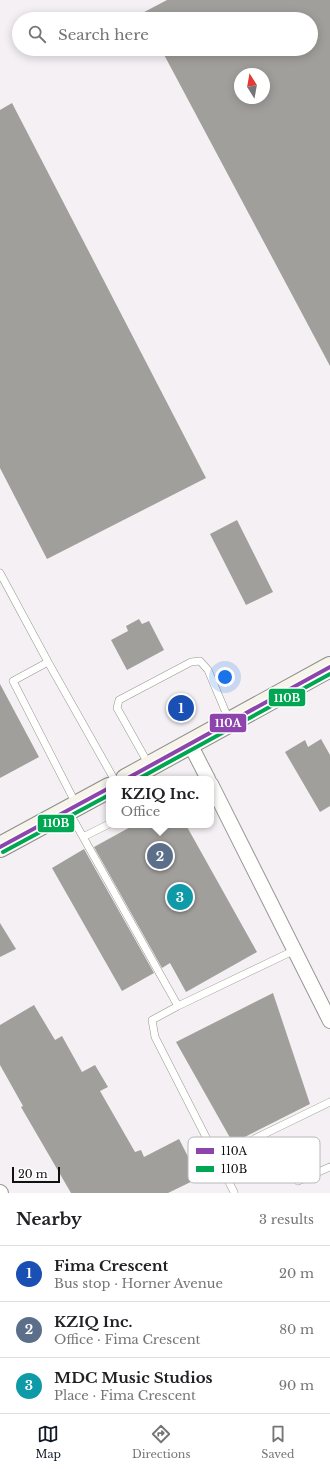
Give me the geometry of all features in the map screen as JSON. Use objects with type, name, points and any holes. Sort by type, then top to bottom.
[{"type":"main road","points":[[132,776],[330,666]]},
{"type":"main road","points":[[0,847],[106,791]]},
{"type":"street","points":[[190,744],[206,776]]},
{"type":"street","points":[[214,790],[330,1021]]},
{"type":"lane","points":[[0,573],[48,662],[106,783]]},
{"type":"lane","points":[[150,766],[117,708],[119,700],[191,662],[200,661],[208,670],[230,722]]},
{"type":"lane","points":[[48,662],[13,681],[72,808],[83,837],[178,1006]]},
{"type":"lane","points":[[83,837],[106,826]]},
{"type":"lane","points":[[206,1137],[155,1037],[152,1020],[295,950]]},
{"type":"lane","points":[[258,1137],[330,1102]]},
{"type":"lane","points":[[320,1171],[330,1167]]},
{"type":"lane","points":[[229,1183],[234,1192]]},
{"type":"shaded area","points":[[0,0],[330,0],[330,1193],[0,1193]]},
{"type":"building","points":[[167,0],[330,0],[330,366],[165,56],[318,56],[318,12],[144,12]]},
{"type":"building","points":[[12,103],[206,478],[47,559],[0,468],[0,110]]},
{"type":"building","points":[[237,520],[273,592],[246,605],[210,534]]},
{"type":"building","points":[[139,619],[142,624],[149,621],[164,650],[127,670],[111,640],[128,631],[126,626]]},
{"type":"building","points":[[0,684],[39,757],[0,778]]},
{"type":"building","points":[[321,739],[330,755],[330,806],[320,812],[285,752],[305,740],[308,747]]},
{"type":"building","points":[[129,828],[188,828],[257,952],[186,992],[170,963],[162,968],[94,847]]},
{"type":"building","points":[[84,849],[154,973],[122,991],[52,868]]},
{"type":"building","points":[[0,923],[16,949],[0,957]]},
{"type":"building","points":[[273,993],[310,1104],[245,1137],[230,1137],[176,1042]]},
{"type":"building","points":[[34,1005],[55,1040],[62,1036],[82,1072],[95,1065],[108,1087],[100,1091],[135,1152],[141,1150],[144,1157],[179,1139],[188,1157],[189,1183],[168,1193],[71,1193],[21,1107],[23,1106],[0,1065],[0,1025]]},
{"type":"transit line","name":"110A","points":[[131,776],[330,667]]},
{"type":"transit line","name":"110B","points":[[143,776],[330,674]]},
{"type":"transit line","name":"110A","points":[[0,847],[106,790]]},
{"type":"transit line","name":"110B","points":[[3,852],[106,797]]},
{"type":"place","name":"Fima Crescent","points":[[181,708]]},
{"type":"place","name":"KZIQ Inc.","points":[[160,856]]},
{"type":"place","name":"MDC Music Studios","points":[[180,897]]}]
